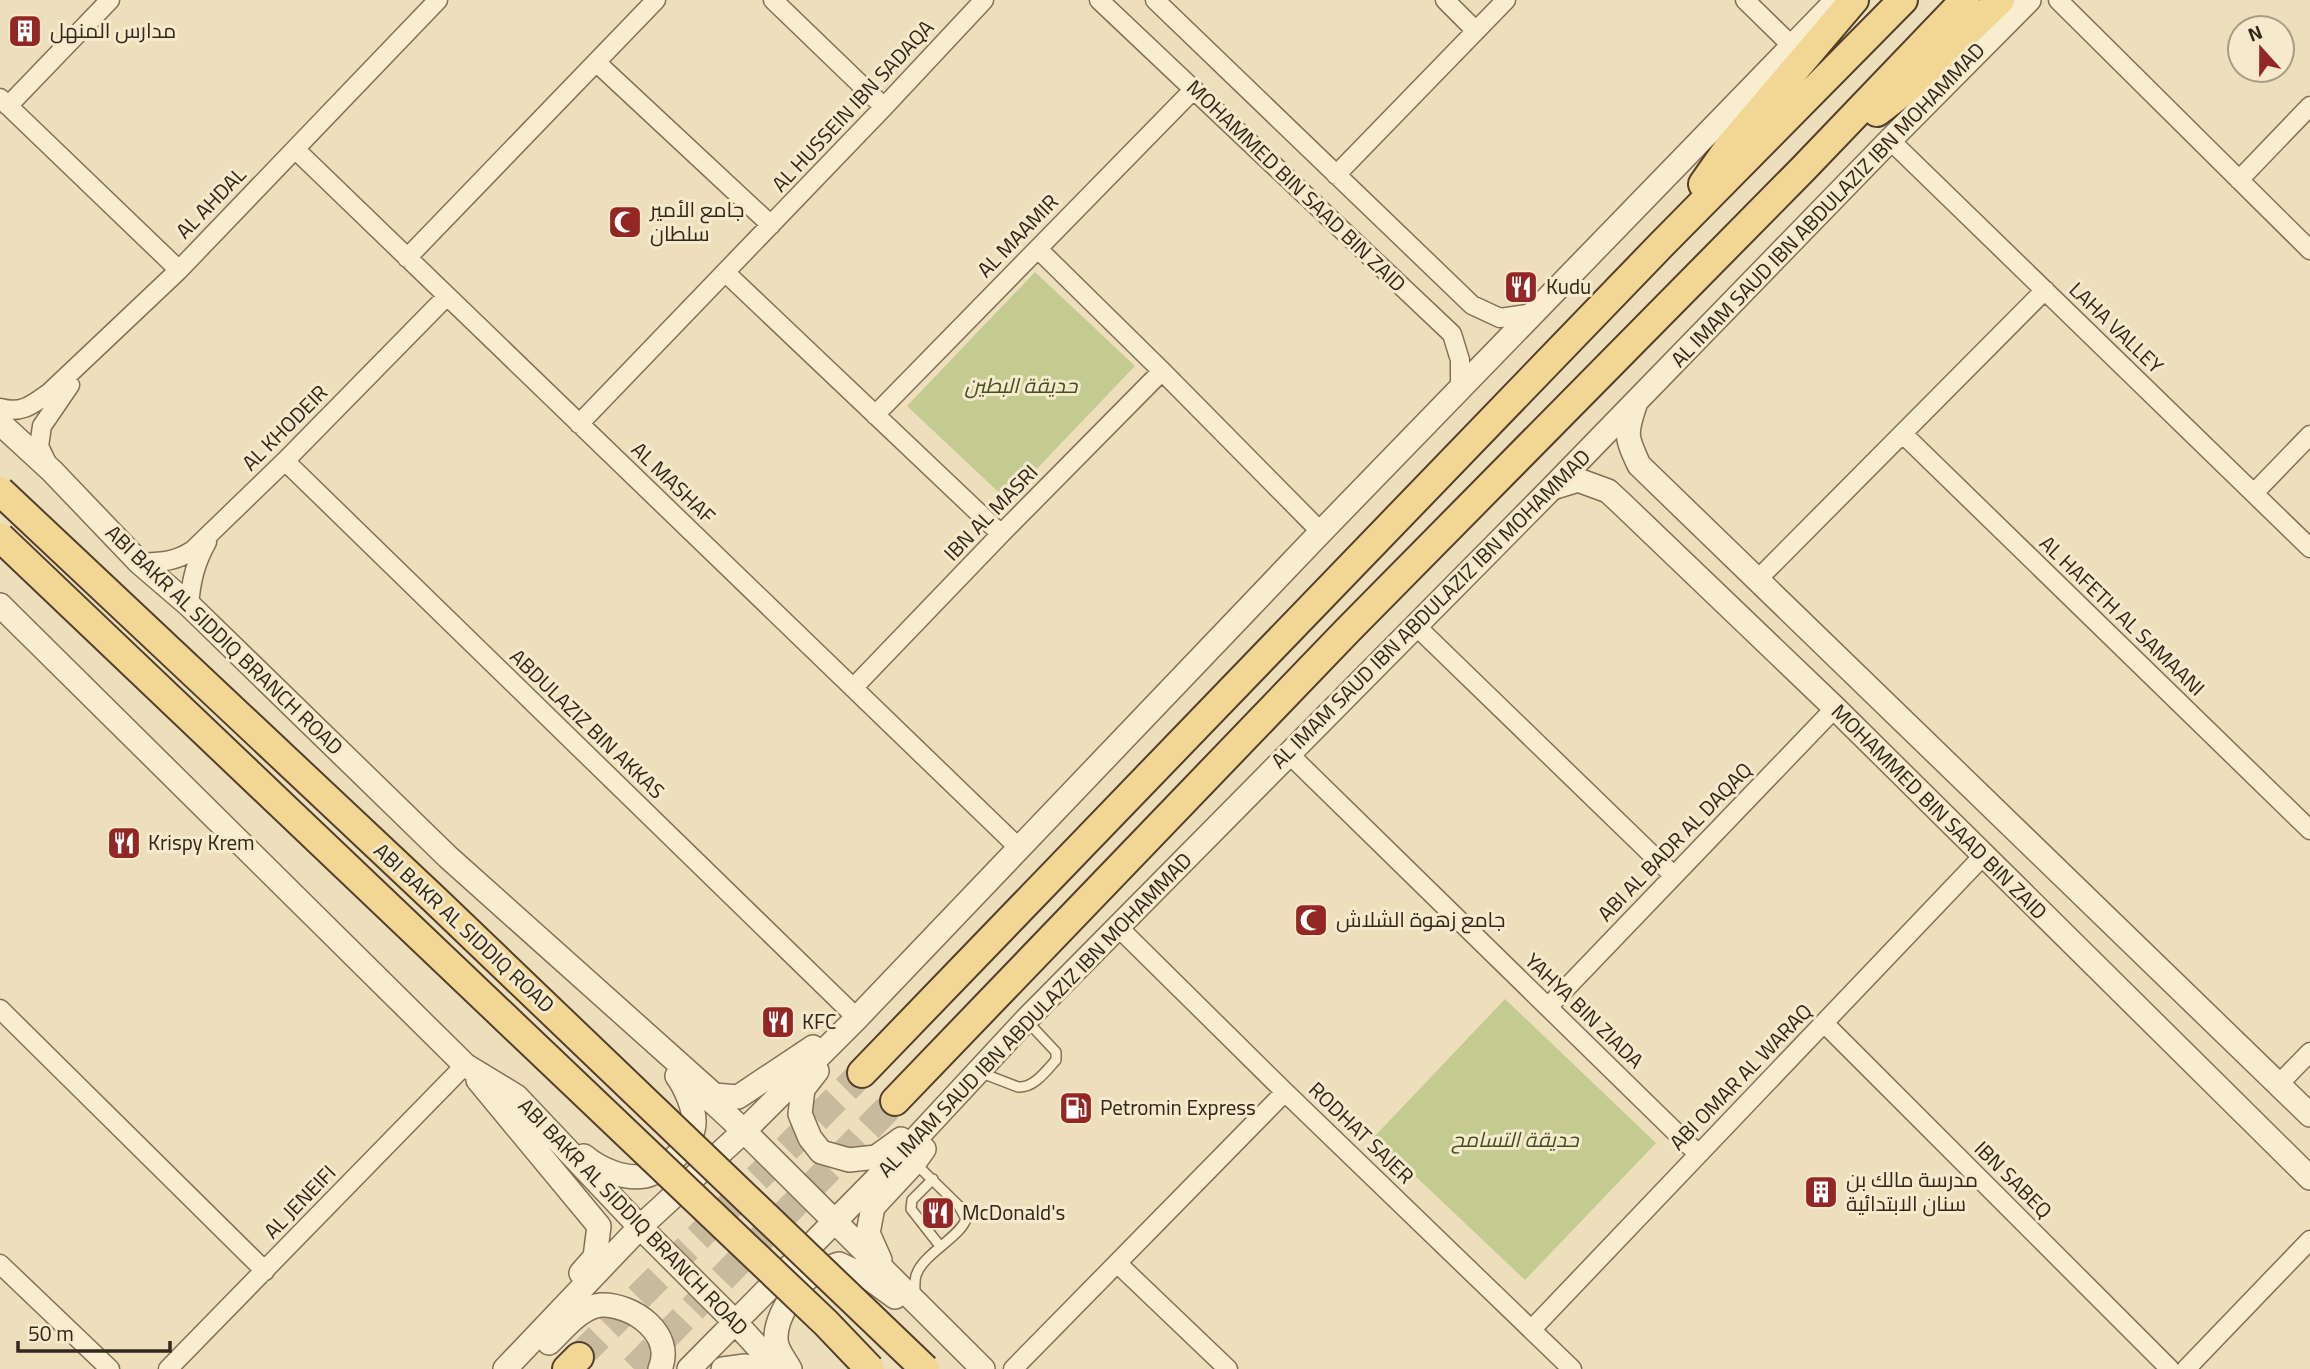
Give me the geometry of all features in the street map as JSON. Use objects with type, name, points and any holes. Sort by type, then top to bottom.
[{"type":"main road","points":[[1662,244],[1728,146],[1854,0]]},
{"type":"main road","points":[[862,1073],[1662,244],[1903,0]]},
{"type":"main road","name":"AL IMAM SAUD IBN ABDULAZIZ IBN MOHAMMAD","points":[[895,1101],[1347,631],[1803,169],[1965,0]]},
{"type":"main road","points":[[1803,169],[1912,85],[2000,0]]},
{"type":"main road","name":"ABI BAKR AL SIDDIQ ROAD","points":[[0,491],[464,927],[925,1369]]},
{"type":"main road","name":"ABI BAKR AL SIDDIQ ROAD","points":[[0,537],[826,1323],[870,1369]]},
{"type":"street","points":[[110,0],[4,102],[178,270]]},
{"type":"street","name":"AL AHDAL","points":[[0,408],[15,412],[50,392],[178,270],[438,0]]},
{"type":"street","points":[[407,258],[656,0]]},
{"type":"street","points":[[773,0],[884,107]]},
{"type":"street","name":"AL HUSSEIN IBN SADAQA","points":[[579,424],[984,0]]},
{"type":"street","name":"MOHAMMED BIN SAAD BIN ZAID","points":[[1099,0],[1452,334],[1460,360],[1460,388]]},
{"type":"street","name":"MOHAMMED BIN SAAD BIN ZAID","points":[[1155,0],[1472,305],[1500,317],[1533,313]]},
{"type":"street","points":[[1445,0],[1476,31]]},
{"type":"street","points":[[1336,175],[1506,0]]},
{"type":"street","points":[[1745,0],[1792,46]]},
{"type":"street","points":[[502,1369],[640,1227],[744,1130],[857,1018],[1321,531],[1837,0]]},
{"type":"street","name":"AL IMAM SAUD IBN ABDULAZIZ IBN MOHAMMAD","points":[[689,1369],[909,1146],[1026,1020],[2029,0]]},
{"type":"street","points":[[2058,0],[2310,250]]},
{"type":"street","points":[[596,62],[771,225]]},
{"type":"street","name":"AL MAAMIR","points":[[875,415],[1194,89]]},
{"type":"street","points":[[2239,180],[2310,106]]},
{"type":"street","name":"LAHA VALLEY","points":[[1890,140],[2310,548]]},
{"type":"street","name":"AL MASHAF","points":[[295,149],[1019,848]]},
{"type":"street","points":[[1038,249],[1321,531]]},
{"type":"street","points":[[726,273],[1001,534]]},
{"type":"street","points":[[1757,580],[2045,290]]},
{"type":"street","name":"AL KHODEIR","points":[[140,563],[170,562],[193,550],[285,461],[447,296]]},
{"type":"street","points":[[52,471],[39,446],[42,426],[59,399],[103,342]]},
{"type":"street","name":"IBN AL MASRI","points":[[853,688],[1163,371]]},
{"type":"street","name":"MOHAMMED BIN SAAD BIN ZAID","points":[[1637,400],[1627,427],[1630,446],[1639,465],[2310,1115]]},
{"type":"street","name":"ABI BAKR AL SIDDIQ BRANCH ROAD","points":[[0,423],[52,471],[140,563],[188,605],[448,857],[591,992],[744,1130],[982,1369]]},
{"type":"street","name":"AL HAFETH AL SAMAANI","points":[[1903,434],[2310,830]]},
{"type":"street","points":[[2253,493],[2310,435]]},
{"type":"street","name":"ABDULAZIZ BIN AKKAS","points":[[285,461],[857,1018]]},
{"type":"street","points":[[1622,504],[1621,493],[1625,480],[1641,477],[1654,480]]},
{"type":"street","name":"MOHAMMED BIN SAAD BIN ZAID","points":[[1552,488],[1578,480],[1608,491],[1835,708],[2310,1178]]},
{"type":"street","points":[[188,605],[192,576],[199,555],[221,524]]},
{"type":"street","name":"ABI BAKR AL SIDDIQ BRANCH ROAD","points":[[0,605],[465,1065],[516,1096],[778,1369]]},
{"type":"street","points":[[1415,625],[1674,876]]},
{"type":"street","name":"ABI AL BADR AL DAQAQ","points":[[1548,1007],[1835,708]]},
{"type":"street","name":"YAHYA BIN ZIADA","points":[[1288,753],[1698,1154]]},
{"type":"street","name":"ABI OMAR AL WARAQ","points":[[1532,1329],[1983,856]]},
{"type":"street","name":"ABI BAKR AL SIDDIQ BRANCH ROAD","points":[[448,857],[714,1095],[738,1097],[857,1018]]},
{"type":"street","name":"RODHAT SAJER","points":[[1119,928],[1573,1369]]},
{"type":"street","points":[[516,1096],[592,1163],[603,1169],[645,1176],[670,1163],[686,1146],[695,1123],[682,1083],[673,1070],[591,992]]},
{"type":"street","points":[[0,1009],[265,1271]]},
{"type":"street","points":[[857,1018],[803,1090],[800,1114],[810,1138],[821,1152],[849,1160],[876,1157],[978,1071]]},
{"type":"street","name":"IBN SABEQ","points":[[1824,1023],[2170,1369]]},
{"type":"street","points":[[2278,1085],[2310,1052]]},
{"type":"street","points":[[465,1065],[599,1226],[595,1257],[502,1369]]},
{"type":"street","name":"AL JENEIFI","points":[[168,1369],[465,1065]]},
{"type":"street","points":[[914,1300],[892,1278],[878,1257],[868,1233],[873,1207],[915,1163],[978,1071]]},
{"type":"street","points":[[1013,1369],[1285,1091]]},
{"type":"street","points":[[2186,1369],[2310,1240]]},
{"type":"street","points":[[1117,1263],[1228,1369]]},
{"type":"street","points":[[0,1264],[110,1369]]},
{"type":"street","points":[[790,1369],[779,1352],[776,1339],[792,1294],[813,1275],[839,1264],[869,1278],[906,1304],[982,1369]]},
{"type":"street","points":[[520,1369],[579,1314],[599,1305],[635,1313],[649,1324],[662,1342],[663,1361],[660,1369]]},
{"type":"street","name":"ABI BAKR AL SIDDIQ BRANCH ROAD","points":[[723,1369],[745,1366],[757,1369]]},
{"type":"lane","points":[[978,1071],[1025,1088],[1032,1085],[1056,1060],[1056,1052],[1026,1020]]},
{"type":"lane","points":[[914,1300],[917,1272],[940,1246],[964,1226],[966,1219],[958,1206],[915,1163]]},
{"type":"lane","points":[[933,1179],[912,1200],[911,1209],[940,1246]]},
{"type":"green space","name":"حديقة البطين","points":[[1035,272],[1135,366],[1007,500],[907,406]]},
{"type":"green space","name":"حديقة التسامح","points":[[1505,999],[1656,1143],[1525,1280],[1374,1137]]},
{"type":"tunnel","points":[[579,1357],[862,1073]]},
{"type":"tunnel","points":[[634,1369],[895,1101]]},
{"type":"place","name":"مدارس المنهل","points":[[25,31]]},
{"type":"place","name":"جامع الأمير سلطان","points":[[625,222]]},
{"type":"place","name":"Kudu","points":[[1521,287]]},
{"type":"place","name":"Krispy Krem","points":[[124,843]]},
{"type":"place","name":"جامع زهوة الشلاش","points":[[1311,920]]},
{"type":"place","name":"KFC","points":[[778,1022]]},
{"type":"place","name":"Petromin Express","points":[[1076,1108]]},
{"type":"place","name":"مدرسة مالك بن سنان الابتدائية","points":[[1821,1192]]},
{"type":"place","name":"McDonald's","points":[[938,1213]]}]
